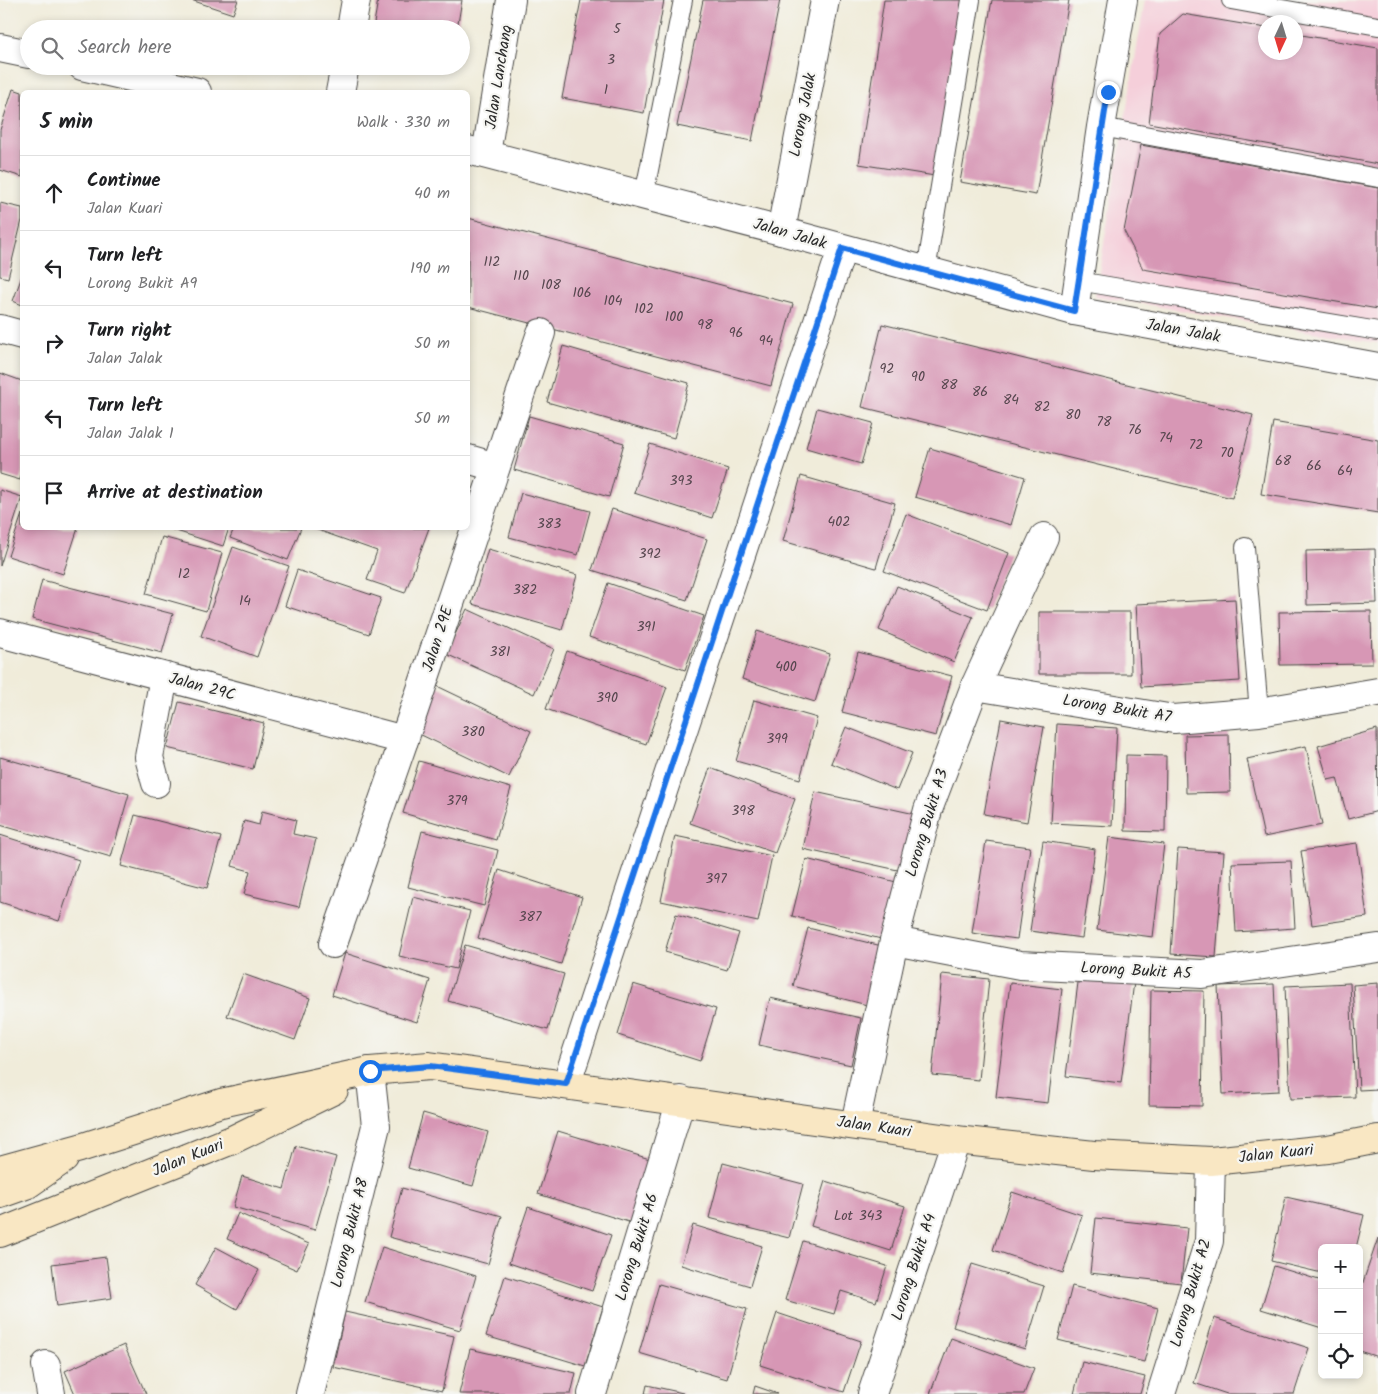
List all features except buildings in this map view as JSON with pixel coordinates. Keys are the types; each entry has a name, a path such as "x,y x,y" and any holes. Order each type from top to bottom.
{"street":[{"path":"353,20 356,0"},
{"name":"Jalan Lanchang","path":"477,152 511,0"},
{"name":"Lorong Jalak","path":"781,231 825,0"},
{"path":"1074,311 1101,128 1123,0"},
{"path":"0,48 20,52"},
{"path":"122,75 188,90"},
{"path":"340,90 343,75"},
{"name":"Jalan Jalak","path":"477,152 781,231 1074,311 1378,367"},
{"path":"566,1084 842,248"},
{"path":"0,329 20,334"},
{"name":"Jalan 29E","path":"333,944 541,333"},
{"path":"470,460 495,467"},
{"name":"Lorong Bukit A3","path":"855,1124 894,940 928,810 974,686 1044,537"},
{"name":"Jalan 29C","path":"1,636 404,740"},
{"path":"156,783 149,757 164,677"},
{"name":"Lorong Bukit A7","path":"974,686 1174,719 1259,712 1378,692"},
{"name":"Lorong Bukit A5","path":"894,940 1020,965 1202,974 1378,948"},
{"name":"Jalan Kuari","path":"0,1170 80,1148 221,1103 370,1071 430,1066 855,1124 956,1140 1094,1155 1211,1161 1328,1149 1378,1139"},
{"name":"Jalan Kuari","path":"6,1233 232,1140 370,1071"},
{"name":"Lorong Bukit A8","path":"310,1394 376,1126 370,1071"},
{"name":"Lorong Bukit A6","path":"592,1394 681,1100"},
{"name":"Lorong Bukit A4","path":"872,1394 956,1140"},
{"path":"0,1194 28,1184 80,1148"},
{"name":"Lorong Bukit A2","path":"1161,1394 1209,1242 1211,1161"},
{"path":"46,1365 51,1394"}],"lane":[{"path":"644,195 683,0"},
{"path":"926,271 971,0"},
{"path":"1231,0 1378,26"},
{"path":"1101,128 1378,178"},
{"path":"1078,281 1378,331"},
{"path":"1245,547 1259,712"}],"shaded area":[{"path":"1145,0 1378,1 1378,343 1095,296"}],"route":[{"path":"370,1071 430,1066 566,1084 842,248 1074,311 1108,92"}]}
